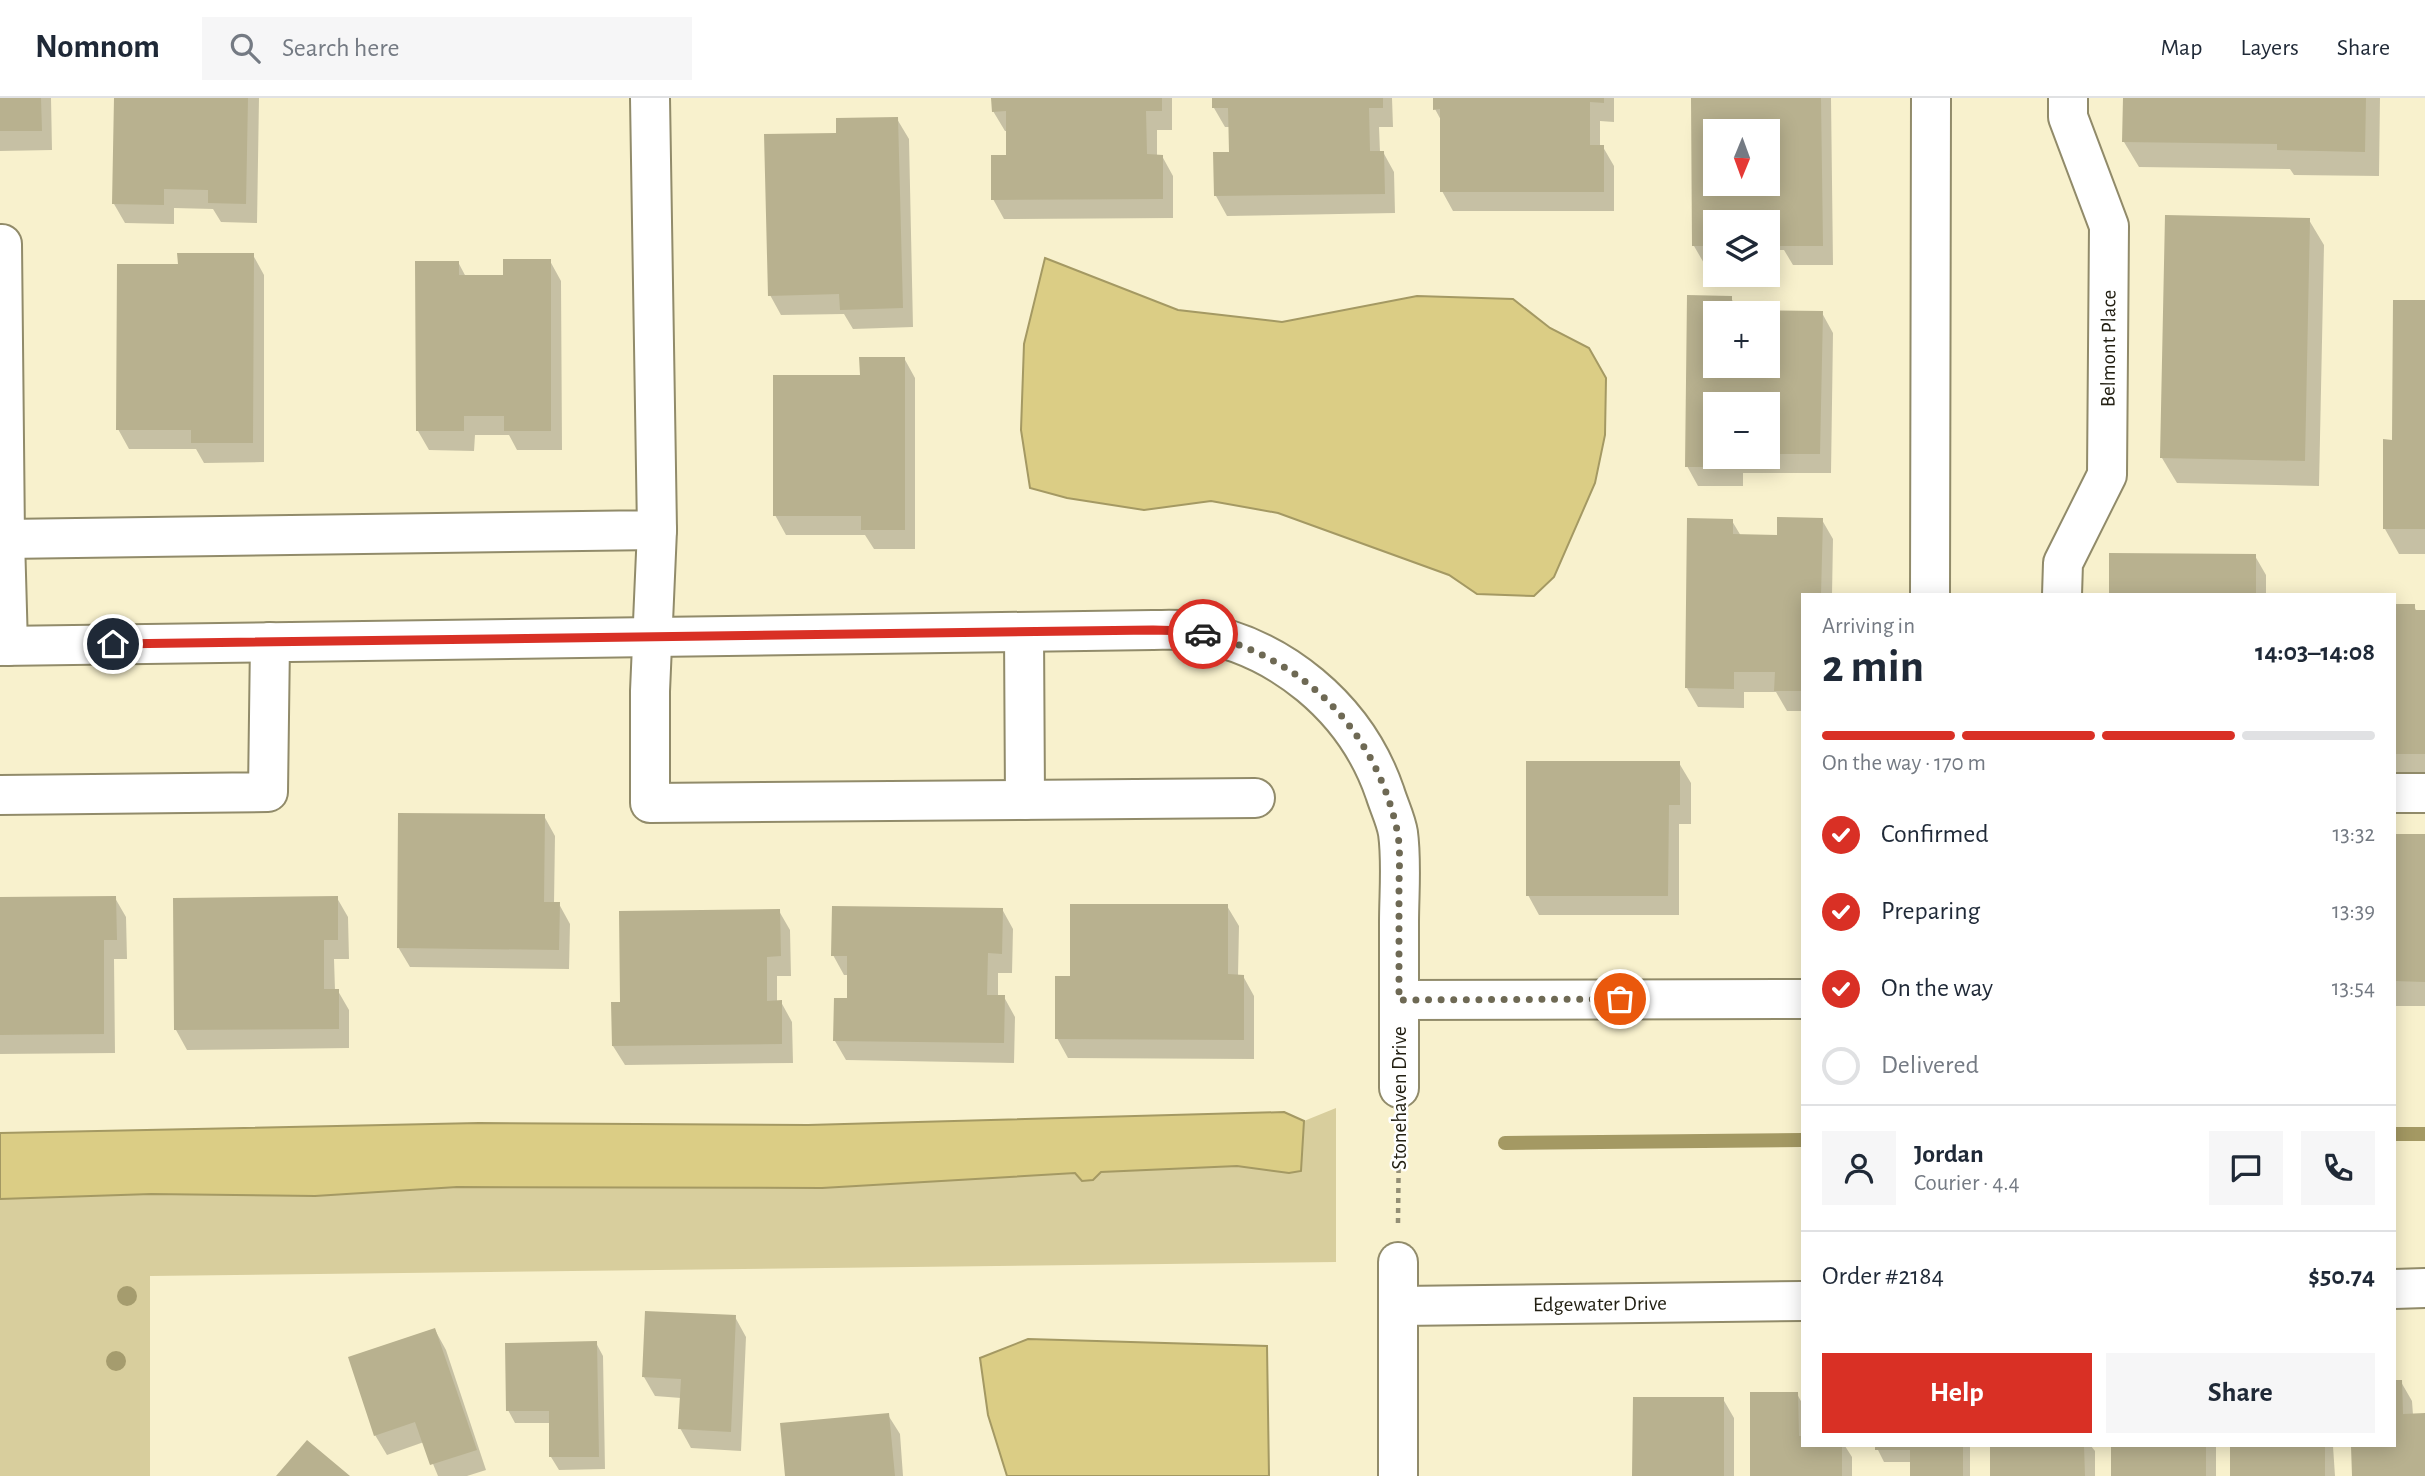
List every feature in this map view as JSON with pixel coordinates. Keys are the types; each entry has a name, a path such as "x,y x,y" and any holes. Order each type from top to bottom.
{"street":[{"path":"650,98 657,530 652,638 650,803 1255,798"},
{"path":"1930,593 1931,98"},
{"name":"Belmont Place","path":"2062,593 2063,563 2108,475 2109,226 2068,117 2068,98"},
{"path":"0,244 4,646"},
{"path":"5,539 657,530"},
{"name":"Stonehaven Drive","path":"4,646 1189,631 1249,648 1303,679 1347,722 1371,757 1398,831 1399,1088"},
{"path":"1024,632 1025,800"},
{"path":"0,795 268,792 270,642"},
{"path":"2396,793 2425,793"},
{"path":"1399,1000 1801,999"},
{"path":"1398,1262 1398,1476"},
{"path":"2396,1289 2425,1288"},
{"name":"Edgewater Drive","path":"1399,1306 1801,1301"}],"path":[{"name":"Stonehaven Drive","path":"1398,1262 1399,1088"}],"shaded area":[{"path":"1045,258 1178,310 1282,322 1417,296 1513,299 1550,328 1589,348 1606,378 1605,435 1595,483 1554,577 1534,596 1477,594 1449,575 1278,513 1211,501 1144,510 1067,498 1030,488 1021,430 1024,344"},
{"path":"1336,1108 1336,1262 150,1276 150,1476 0,1476 0,1199 151,1194 315,1196 457,1187 1075,1173 1082,1181 1100,1172 1237,1166 1289,1173 1301,1170 1304,1121"},
{"path":"1284,1112 1304,1121 1301,1171 1289,1173 1237,1166 1101,1172 1093,1180 1082,1181 1075,1173 822,1188 457,1187 315,1196 151,1194 0,1199 0,1133 479,1123 808,1125"},
{"path":"1028,1339 1267,1346 1269,1476 1007,1476 988,1415 980,1358"}],"building":[{"path":"0,98 41,98 42,131 0,131"},
{"path":"114,98 248,98 246,204 208,203 208,190 164,189 164,205 112,204"},
{"path":"991,98 1162,98 1162,111 1146,111 1147,154 1163,155 1163,199 991,200 991,155 1006,155 1006,111 992,112"},
{"path":"1212,98 1383,98 1383,108 1369,108 1370,151 1384,151 1385,194 1214,196 1213,152 1229,152 1228,108 1212,108"},
{"path":"1433,98 1604,98 1604,103 1590,102 1590,145 1604,145 1604,192 1440,192 1440,109 1433,110"},
{"path":"1691,98 1821,98 1823,246 1780,246 1780,210 1703,210 1703,246 1692,246"},
{"path":"2123,98 2366,98 2365,152 2277,150 2277,144 2122,142"},
{"path":"898,117 903,308 840,310 839,294 768,296 764,134 836,133 836,118"},
{"path":"2165,215 2310,218 2305,461 2160,458"},
{"path":"177,253 254,253 253,443 191,443 191,430 116,430 117,264 178,264"},
{"path":"503,259 551,259 551,431 504,431 504,416 464,416 464,431 416,431 415,261 459,261 459,275 503,275"},
{"path":"1687,295 1732,296 1732,301 1703,301 1703,378 1780,378 1780,311 1823,311 1820,454 1780,454 1780,392 1703,392 1703,467 1685,467"},
{"path":"2393,300 2425,300 2425,529 2383,529 2383,439 2392,440"},
{"path":"859,357 905,357 905,530 861,530 861,516 773,516 773,375 860,375"},
{"path":"1777,517 1823,518 1821,593 1801,593 1801,691 1774,691 1775,672 1734,672 1734,689 1685,688 1687,518 1733,519 1733,534 1777,535"},
{"path":"2109,553 2256,554 2256,593 2109,593"},
{"path":"2396,604 2415,604 2415,610 2425,610 2425,754 2396,754"},
{"path":"1526,761 1680,761 1680,805 1669,805 1668,896 1526,896"},
{"path":"398,813 545,814 544,902 560,902 559,950 397,948"},
{"path":"2396,834 2425,834 2425,982 2396,981"},
{"path":"116,896 117,940 104,940 104,1034 0,1035 0,897"},
{"path":"338,896 338,940 324,940 324,989 339,989 339,1029 174,1030 173,898"},
{"path":"1070,904 1228,904 1228,974 1244,975 1244,1040 1055,1039 1055,976 1070,976"},
{"path":"832,906 1003,908 1002,954 988,953 987,995 1005,995 1004,1043 833,1041 834,998 847,998 847,956 831,956"},
{"path":"780,909 781,956 767,957 767,1001 782,1000 782,1044 612,1046 611,1002 620,1002 619,911"},
{"path":"645,1311 736,1315 731,1432 678,1429 681,1379 642,1377"},
{"path":"435,1328 477,1450 430,1465 415,1422 374,1436 348,1357"},
{"path":"597,1341 599,1457 549,1457 549,1411 506,1411 505,1343"},
{"path":"2396,1380 2402,1380 2403,1414 2425,1413 2425,1476 2352,1476 2351,1447 2396,1447"},
{"path":"1750,1392 1798,1392 1801,1447 1842,1447 1842,1476 1750,1476"},
{"path":"1633,1397 1724,1397 1724,1476 1632,1476"},
{"path":"889,1413 895,1476 785,1476 780,1423"},
{"path":"307,1440 350,1476 276,1476"},
{"path":"1875,1447 1963,1447 1963,1476 1910,1476 1910,1450 1875,1450"},
{"path":"1990,1447 2084,1447 2085,1476 1990,1476"},
{"path":"2111,1447 2206,1447 2206,1476 2111,1476"},
{"path":"2230,1447 2325,1447 2325,1476 2230,1476"}],"waterway":[{"path":"2396,1134 2425,1134"},
{"path":"1505,1143 1801,1140"}],"way so far":[{"path":"1203,634 1249,648 1303,679 1347,722 1371,757 1398,831 1399,1000 1620,999"}],"route":[{"path":"113,644 1153,630 1203,634"}]}
